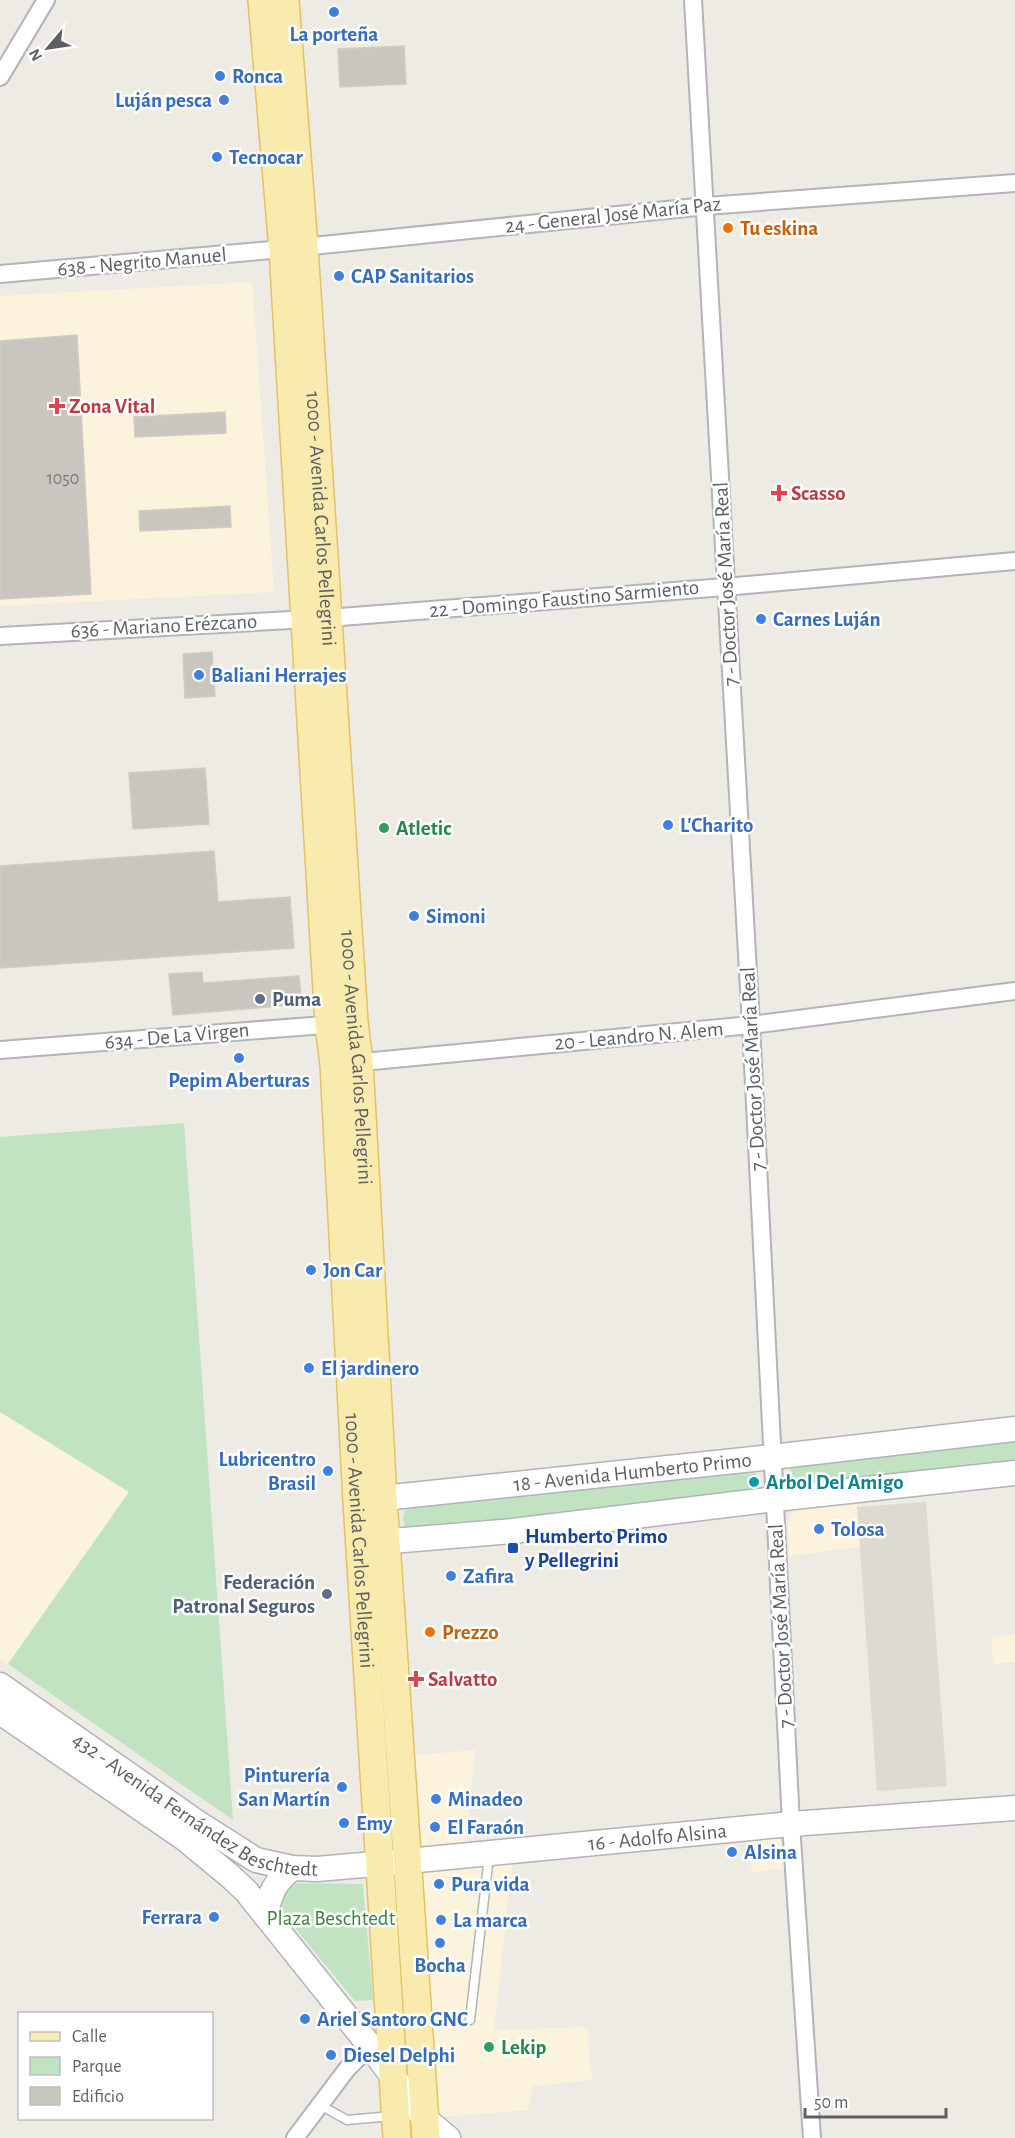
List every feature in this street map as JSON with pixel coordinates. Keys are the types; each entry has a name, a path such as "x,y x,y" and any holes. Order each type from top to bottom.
{"main road":[{"name":"1000 - Avenida Carlos Pellegrini","path":"262,0 294,248"},
{"name":"1000 - Avenida Carlos Pellegrini","path":"285,0 294,248 342,1023 387,1541 425,2128"},
{"name":"1000 - Avenida Carlos Pellegrini","path":"346,1064 357,1501 396,2127"},
{"name":"18 - Avenida Humberto Primo","path":"357,1501 1015,1429"},
{"name":"18 - Avenida Humberto Primo","path":"360,1543 513,1531 1015,1473"},
{"name":"432 - Avenida Fernández Beschtedt","path":"0,1685 195,1821 256,1860 292,1868 317,1869 408,1861"},
{"name":"432 - Avenida Fernández Beschtedt","path":"0,1712 184,1838 230,1876 246,1891 392,2073"},
{"name":"16 - Adolfo Alsina","path":"408,1861 791,1824 1015,1808"},
{"path":"265,1915 277,1880 292,1868"},
{"path":"392,2073 425,2128 448,2138"}],"street":[{"path":"0,77 46,0"},
{"name":"7 - Doctor José María Real","path":"693,0 751,1025 791,1824 812,2138"},
{"name":"24 - General José María Paz","path":"294,248 706,206 1015,183"},
{"name":"638 - Negrito Manuel","path":"0,274 294,248"},
{"name":"22 - Domingo Faustino Sarmiento","path":"316,618 1015,561"},
{"name":"636 - Mariano Erézcano","path":"0,636 316,618"},
{"name":"20 - Leandro N. Alem","path":"346,1064 751,1025 1015,991"},
{"name":"634 - De La Virgen","path":"0,1050 342,1023"},
{"path":"295,2138 347,2069 370,2046"}],"lane":[{"path":"470,2020 489,1853"},
{"path":"320,2105 347,2120 396,2127"}],"shaded area":[{"path":"252,282 274,592 0,606 0,296"},
{"path":"0,1412 129,1492 8,1664 0,1659"},
{"path":"857,1500 860,1547 789,1556 788,1521 793,1511 805,1506"},
{"path":"926,1502 947,1786 877,1791 857,1507"},
{"path":"1015,1634 1015,1662 993,1664 991,1637"},
{"path":"475,1750 466,1843 429,1847 421,1845 415,1837 405,1756"},
{"path":"775,1835 783,1844 785,1869 752,1872 747,1836"},
{"path":"513,1857 494,2030 587,2027 592,2080 533,2086 528,2110 439,2117 435,2114 420,1871"}],"green space":[{"path":"184,1123 233,1820 8,1664 129,1492 0,1412 0,1137"},
{"path":"1015,1435 1015,1463 799,1488 790,1476 794,1462"},
{"path":"750,1467 758,1479 758,1486 753,1493 420,1534 406,1528 403,1520 407,1507"},
{"name":"Plaza Beschtedt","path":"283,1883 363,1884 373,2000 355,2001 277,1906"}],"building":[{"path":"404,46 406,84 340,87 338,49"},
{"path":"77,335 91,594 0,599 0,341"},
{"path":"225,412 226,433 135,437 134,417"},
{"path":"230,506 231,527 140,531 139,511"},
{"name":"Baliani Herrajes","path":"212,652 215,696 185,698 183,654"},
{"path":"205,768 209,824 133,829 129,773"},
{"path":"214,851 218,902 290,897 294,948 0,968 0,866"},
{"path":"202,972 203,983 299,976 301,995 291,1005 173,1015 169,974"}],"place":[{"name":"La porteña","path":"334,12"},
{"name":"Ronca","path":"220,76"},
{"name":"Luján pesca","path":"224,100"},
{"name":"Tecnocar","path":"217,157"},
{"name":"Tu eskina","path":"728,228"},
{"name":"CAP Sanitarios","path":"339,276"},
{"name":"Zona Vital","path":"57,406"},
{"name":"Scasso","path":"779,493"},
{"name":"Carnes Luján","path":"761,619"},
{"name":"Baliani Herrajes","path":"199,675"},
{"name":"L'Charito","path":"668,825"},
{"name":"Atletic","path":"384,828"},
{"name":"Simoni","path":"414,916"},
{"name":"Puma","path":"260,999"},
{"name":"Pepim Aberturas","path":"239,1058"},
{"name":"Jon Car","path":"311,1270"},
{"name":"El jardinero","path":"309,1368"},
{"name":"Lubricentro Brasil","path":"328,1471"},
{"name":"Arbol Del Amigo","path":"754,1482"},
{"name":"Tolosa","path":"819,1529"},
{"name":"Humberto Primo y Pellegrini","path":"513,1548"},
{"name":"Zafira","path":"451,1576"},
{"name":"Federación Patronal Seguros","path":"327,1594"},
{"name":"Prezzo","path":"430,1632"},
{"name":"Salvatto","path":"416,1679"},
{"name":"Pinturería San Martín","path":"342,1787"},
{"name":"Minadeo","path":"436,1799"},
{"name":"Emy","path":"344,1823"},
{"name":"El Faraón","path":"435,1827"},
{"name":"Alsina","path":"732,1852"},
{"name":"Pura vida","path":"439,1884"},
{"name":"Ferrara","path":"214,1917"},
{"name":"La marca","path":"441,1920"},
{"name":"Bocha","path":"440,1943"},
{"name":"Ariel Santoro GNC","path":"305,2019"},
{"name":"Lekip","path":"489,2047"},
{"name":"Diesel Delphi","path":"331,2055"}]}
